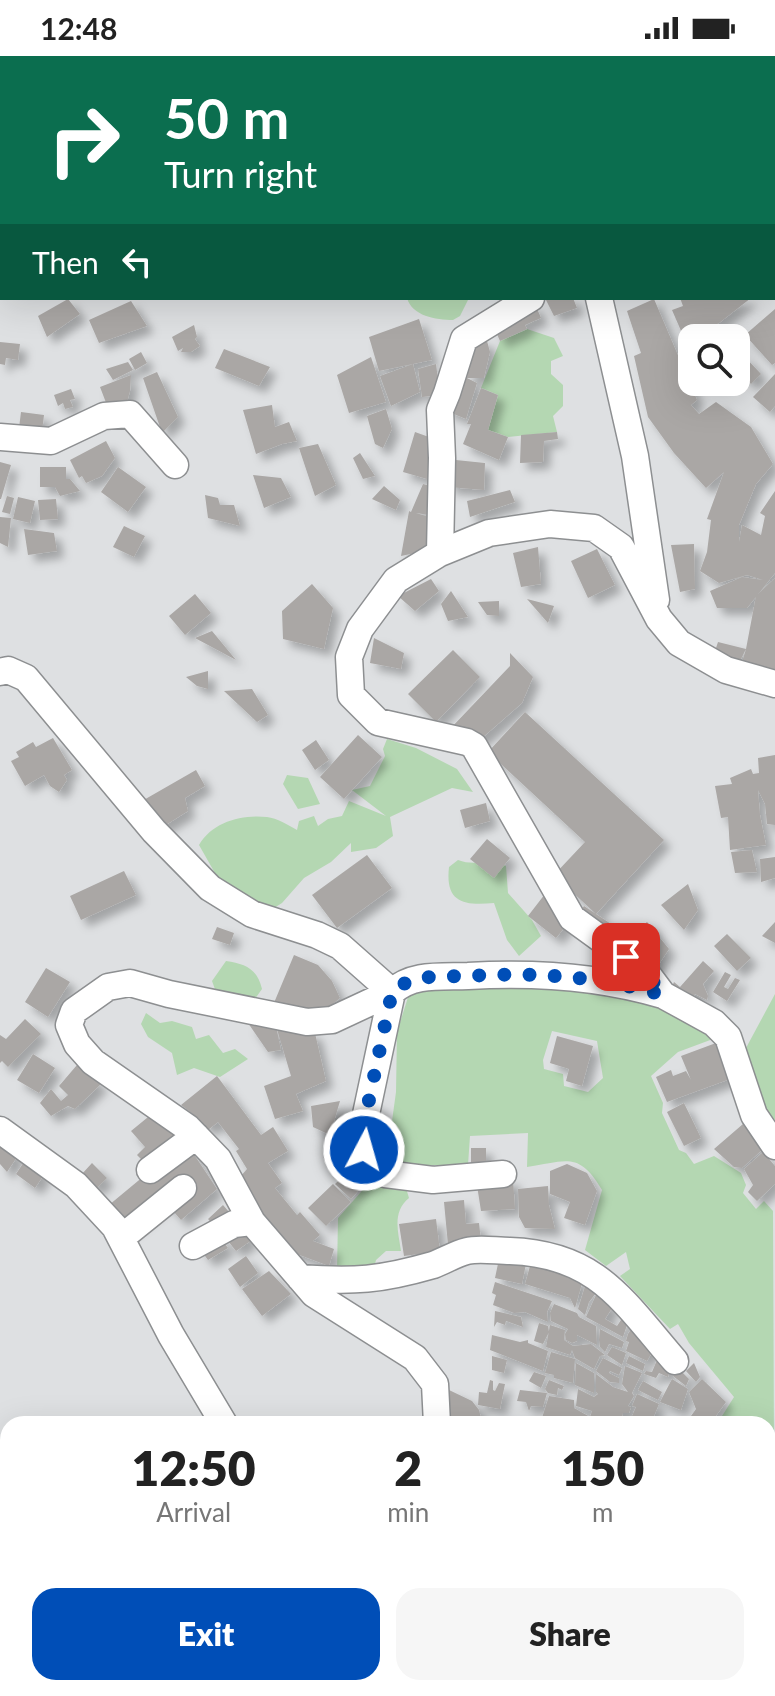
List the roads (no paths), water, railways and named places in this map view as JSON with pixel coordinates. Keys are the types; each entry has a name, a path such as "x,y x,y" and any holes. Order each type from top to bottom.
{"street":[{"path":"440,553 440,410 464,339 528,300"},
{"path":"599,300 635,456 659,619"},
{"path":"0,437 51,441 104,416 130,414 175,465"},
{"path":"663,995 645,971 572,918 474,746 378,722 351,695 349,657 360,629 396,580 440,553 489,533 550,524 594,528 621,547 659,619 679,643 726,670 775,684"},
{"path":"3,669 26,678 44,697 154,831 210,888 252,914 317,935 340,946 392,992"},
{"path":"437,1416 435,1384 415,1358 314,1294 252,1222 218,1159 188,1128 93,1062 77,1044 69,1025 74,1011 108,987 130,983 307,1022 332,1020 392,992 404,982 427,977 527,973 568,975 636,987 663,995 714,1023 728,1037 754,1115 775,1146"},
{"path":"392,992 362,1133 364,1150 371,1162 385,1174 433,1180 503,1174"},
{"path":"0,1130 76,1185 115,1227 171,1335 219,1416"},
{"path":"150,1170 196,1136"},
{"path":"121,1238 183,1188"},
{"path":"193,1246 234,1224 252,1222"},
{"path":"300,1278 349,1282 376,1280 435,1264 469,1250 539,1252 591,1272 619,1296 675,1361"}]}
